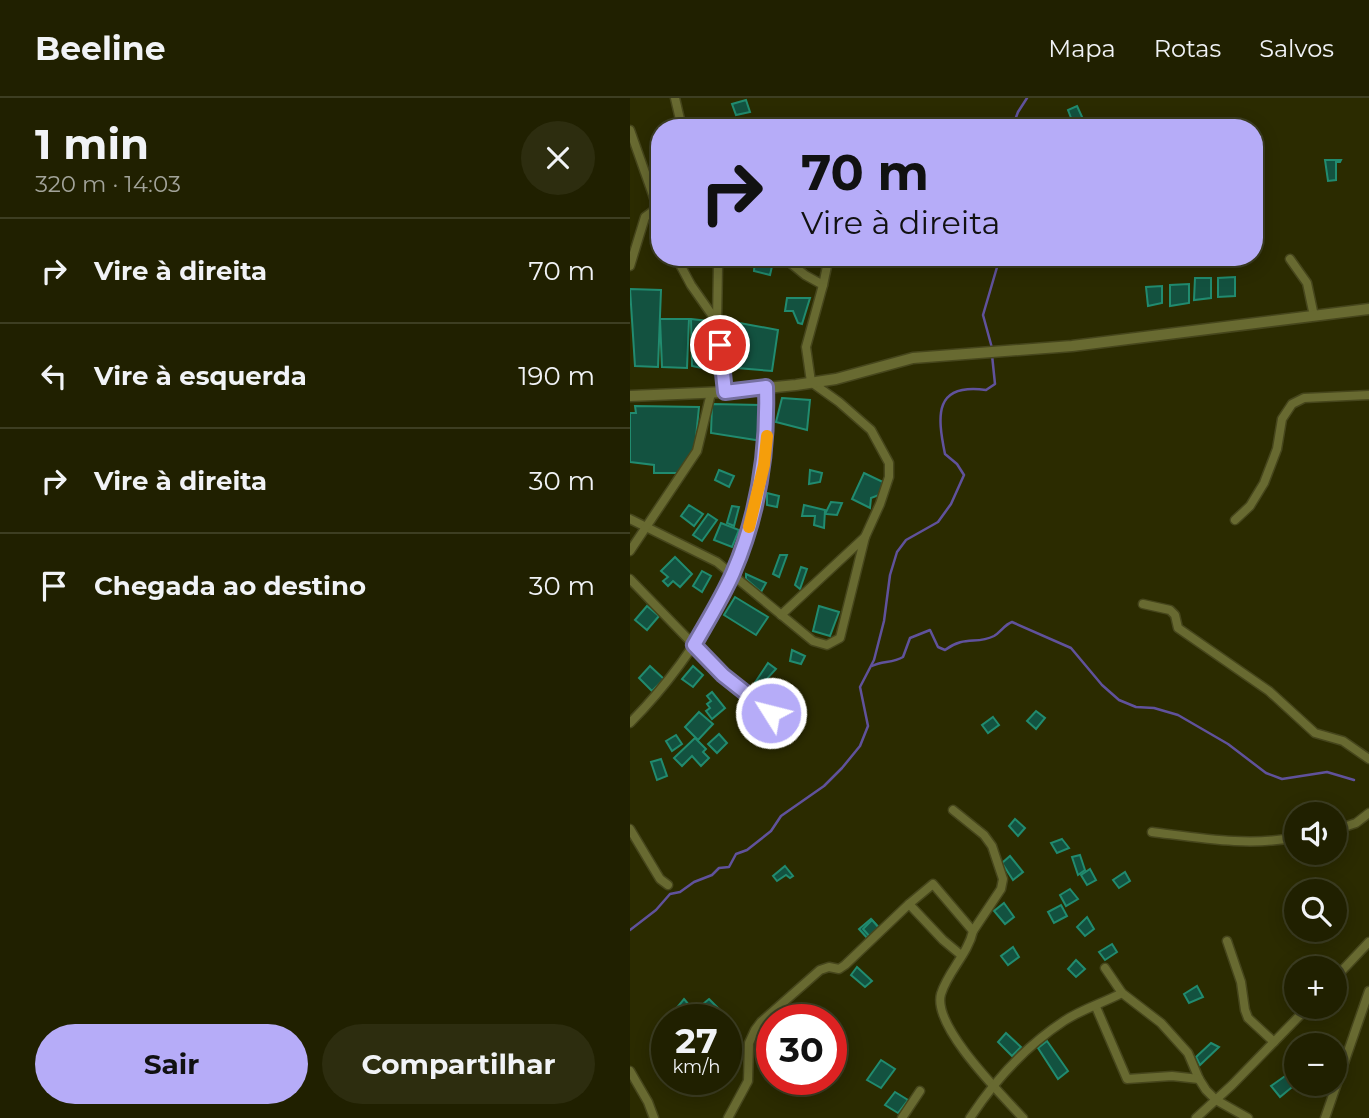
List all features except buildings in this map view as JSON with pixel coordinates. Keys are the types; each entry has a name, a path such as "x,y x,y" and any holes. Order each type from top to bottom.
{"street":[{"path":"675,98 680,119"},
{"path":"630,130 651,187"},
{"path":"630,266 645,216 651,213"},
{"path":"630,227 638,235"},
{"path":"1290,259 1307,283 1314,316"},
{"path":"681,266 718,322"},
{"path":"718,266 718,322 725,392"},
{"path":"794,266 823,285"},
{"path":"630,519 717,562 813,640 827,645 840,638 865,537 880,504 888,477 888,463 871,430 811,382 806,347 827,266"},
{"path":"630,396 725,392 811,382 836,379 913,358 1072,346 1369,309"},
{"path":"630,723 661,691 694,645 733,573 757,498 764,465 767,435 766,387"},
{"path":"630,551 696,451 711,393"},
{"path":"1235,520 1250,506 1265,483 1277,449 1282,419 1292,404 1304,398 1369,395"},
{"path":"781,615 865,537"},
{"path":"630,579 730,682 771,713"},
{"path":"1143,604 1170,610 1175,615 1178,628 1269,691 1315,733 1343,741 1369,759"},
{"path":"953,810 984,835 992,846 1003,879 1001,889 973,931 968,946 946,981 940,997 940,1010 960,1044 1023,1118"},
{"path":"1347,826 1369,813"},
{"path":"630,829 660,879 668,885"},
{"path":"1152,832 1217,840 1284,838"},
{"path":"728,1118 748,1081 750,1043 761,1022 820,970 829,967 839,969 845,965 933,884 973,931"},
{"path":"909,904 961,955"},
{"path":"1227,941 1241,982 1248,1018 1274,1042"},
{"path":"1347,965 1369,942"},
{"path":"1105,968 1122,993 1161,1023 1188,1053 1199,1079 1216,1100 1248,1118"},
{"path":"1325,1118 1369,991"},
{"path":"970,1118 1005,1071 1063,1022 1122,993"},
{"path":"1096,1007 1127,1079 1172,1076 1199,1079"},
{"path":"1196,1118 1296,1019"},
{"path":"630,1071 654,1118"},
{"path":"902,1118 920,1091"}],"waterway":[{"path":"1015,119 1027,98"},
{"path":"992,348 983,315 997,266"},
{"path":"630,930 656,910 670,894 680,892 694,882 712,875 719,868 729,867 736,854 747,850 771,831 781,816 824,786 860,746 868,726 860,687 874,660 897,552 906,540 938,522 951,504 964,475 957,464 945,454 941,427 943,405 948,397 957,392 969,389 986,390 995,384 992,355"},
{"path":"872,666 903,657 910,638 930,630 938,647 945,650 965,641 988,639 1012,622 1071,648 1102,685 1119,700 1136,707 1154,708 1178,715 1228,744 1266,773 1282,779 1327,772 1354,780"}],"slow traffic":[{"path":"749,527 764,465 767,436"}],"route":[{"path":"720,345 725,392 766,387 767,435 757,498 742,550 721,598 694,645 723,675 771,713"}]}
